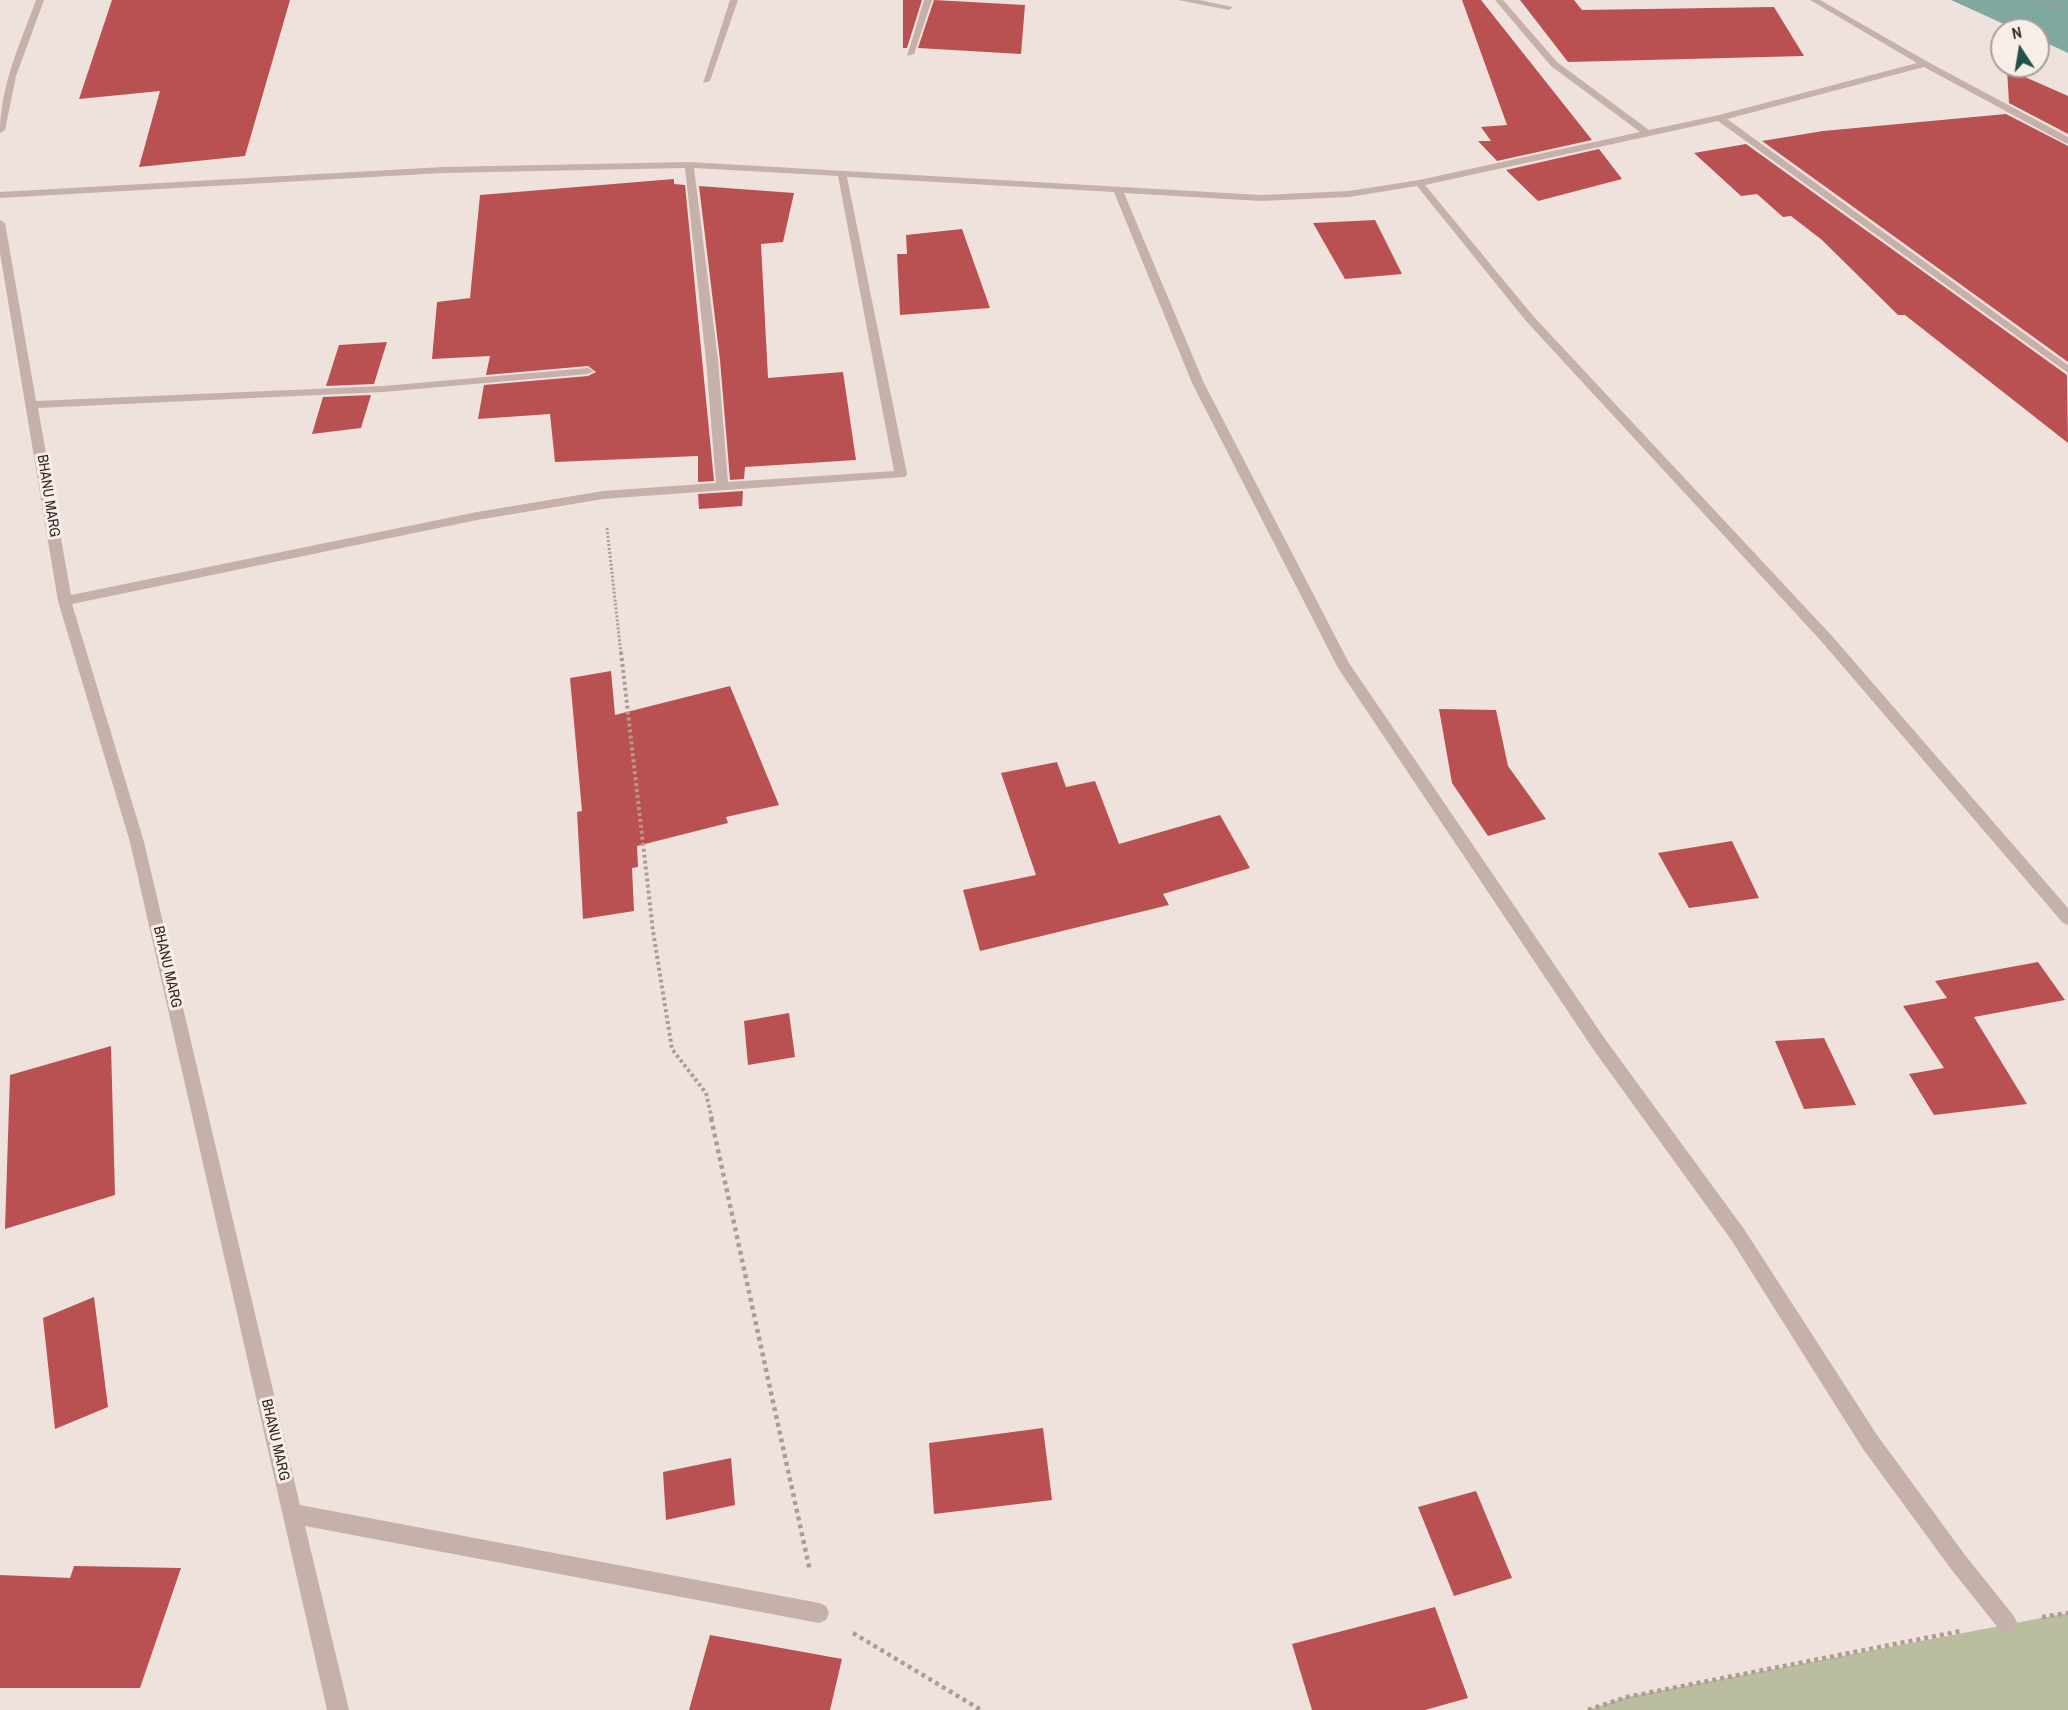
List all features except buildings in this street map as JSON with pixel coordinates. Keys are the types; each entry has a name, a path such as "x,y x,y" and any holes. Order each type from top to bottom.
{"street":[{"path":"0,130 12,76 40,0"},
{"path":"706,81 735,0"},
{"path":"910,54 928,0"},
{"path":"1182,0 1228,7"},
{"path":"1499,0 1554,64 1647,133"},
{"path":"1814,0 1925,64 2068,141"},
{"path":"0,195 443,170 688,165 1260,198 1349,194 1419,183 1720,118 1925,64"},
{"path":"1720,118 2068,370"},
{"path":"688,165 712,360 722,486"},
{"path":"64,601 420,527 603,495 902,474 842,174"},
{"path":"1419,183 1530,319 1827,639 2068,920"},
{"path":"1118,190 1198,383 1343,665 1599,1044 1738,1235 1870,1442 2006,1623"},
{"name":"BHANU MARG","path":"0,223 33,405 64,601 137,842 338,1710"},
{"path":"33,405 382,389 588,372"},
{"path":"292,1513 819,1613"}],"path":[{"path":"2032,0 2068,8"},
{"path":"603,495 653,931 672,1049 706,1093 819,1613 981,1710"},
{"path":"1588,1710 1627,1697 2006,1623"}],"green space":[{"path":"2068,1613 2068,1710 1588,1710 1627,1697"}],"water":[{"path":"1951,0 2068,0 2068,53 2050,45 2050,18 1991,18"}]}
